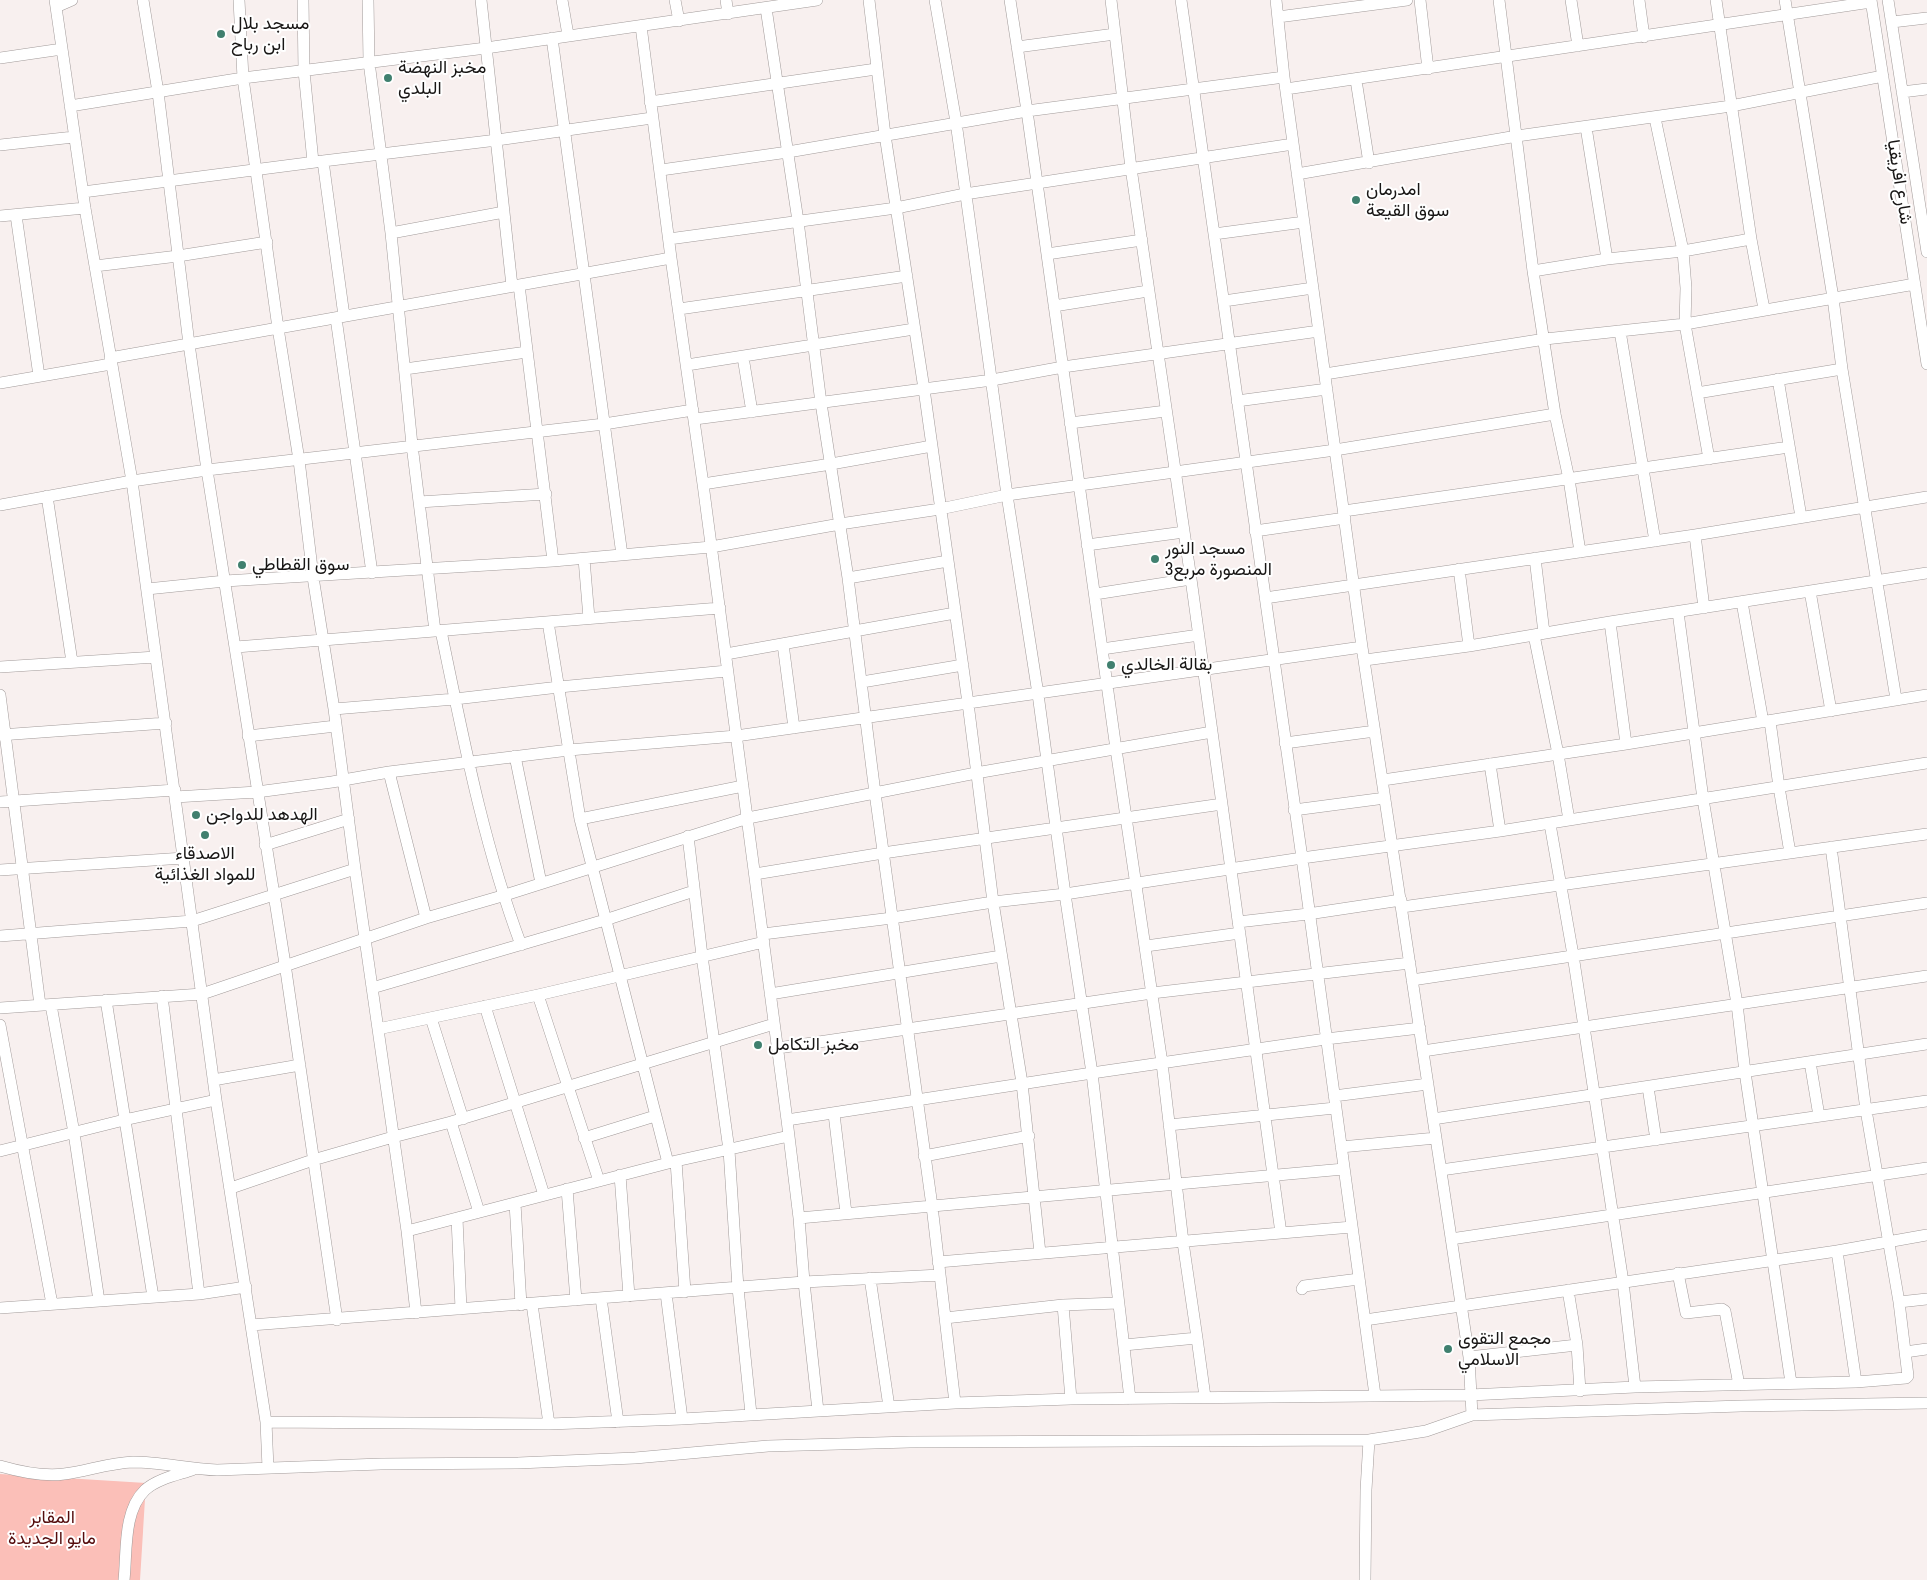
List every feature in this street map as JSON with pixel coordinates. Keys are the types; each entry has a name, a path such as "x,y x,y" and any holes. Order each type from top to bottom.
{"street":[{"path":"72,0 55,3 85,208 132,481 213,1080 266,1422 268,1468"},
{"path":"143,0 158,92 188,344 285,964 337,1320"},
{"path":"239,0 243,78 344,780 416,1314"},
{"path":"303,0 304,71 340,317 372,573"},
{"path":"368,0 369,62 391,233 426,570 468,763 502,896 520,945"},
{"path":"481,0 504,212 527,352 546,494 552,561"},
{"path":"562,0 568,35"},
{"path":"675,0 679,21"},
{"path":"726,0 728,14"},
{"path":"70,106 243,78 486,48 728,14 812,0"},
{"path":"868,0 885,135 924,389 963,665 992,902 1022,1083 1040,1253"},
{"path":"935,0 956,122 1092,1073 1130,1399"},
{"path":"1010,0 1135,884 1146,946 1178,1184 1183,1242 1206,1397"},
{"path":"1111,0 1131,168 1257,1049 1280,1234"},
{"path":"1181,0 1192,89 1224,301 1302,858 1308,914 1375,1395"},
{"path":"1276,0 1293,144 1362,647 1469,1357 1472,1415"},
{"path":"1278,17 1407,0"},
{"path":"1420,0 1428,69"},
{"path":"1499,0 1533,271 1545,339 1555,414 1569,479 1580,552"},
{"path":"1571,0 1578,46"},
{"path":"1639,0 1644,36"},
{"path":"1716,0 1751,239 1764,310"},
{"path":"1785,0 1896,700"},
{"name":"شارع افريقيا","path":"1888,0 1902,92 1924,210 1927,252"},
{"path":"1286,89 1719,26 1871,1"},
{"name":"شارع افريقيا","path":"1871,1 1927,364"},
{"path":"766,8 848,578 883,853 932,1206 956,1402"},
{"path":"1892,22 1927,18"},
{"path":"641,26 778,1048 799,1218 818,1411"},
{"path":"1017,46 1115,34"},
{"path":"552,38 566,130 583,274 622,556"},
{"path":"0,58 62,49"},
{"path":"650,102 876,69"},
{"path":"660,170 788,152 1027,111 1124,100 1284,76"},
{"path":"1297,174 1517,136 1731,106 1882,76"},
{"path":"1356,80 1369,163"},
{"path":"1902,92 1927,89"},
{"path":"83,192 497,140 652,118"},
{"path":"1655,118 1683,251 1686,288 1685,324 1709,459"},
{"path":"1586,127 1607,260"},
{"path":"0,145 74,137"},
{"path":"669,239 896,208 966,194 1203,156 1293,144"},
{"path":"0,216 85,208"},
{"path":"391,233 504,212"},
{"path":"16,215 39,376"},
{"path":"1214,234 1304,222"},
{"path":"1533,271 1683,251 1751,239"},
{"path":"1047,254 1142,240"},
{"path":"96,266 267,242"},
{"path":"0,383 188,344 671,258"},
{"path":"679,309 808,292 907,276"},
{"path":"1325,374 1545,339 1685,324 1915,284"},
{"path":"1224,301 1313,288"},
{"path":"1054,306 1148,291"},
{"path":"687,365 914,329"},
{"path":"0,505 132,481 207,470 537,430 694,415 752,412 992,380 1063,367 1319,331"},
{"path":"1620,331 1655,541"},
{"path":"405,369 527,352"},
{"path":"743,357 752,412"},
{"path":"1697,393 1842,369"},
{"path":"1778,379 1801,517"},
{"path":"1237,401 1327,390"},
{"path":"1070,423 1166,411"},
{"path":"147,589 226,581 584,559 711,547 1008,496 1175,474 1555,414"},
{"path":"703,484 932,446"},
{"path":"1255,531 1569,479 1790,447"},
{"path":"419,502 546,494"},
{"path":"47,496 72,662"},
{"path":"1265,598 1695,535 1927,497"},
{"path":"1087,545 1184,532"},
{"path":"1695,535 1704,608"},
{"path":"1535,558 1539,634 1570,820"},
{"path":"584,559 589,618"},
{"path":"848,578 948,560"},
{"path":"1460,569 1469,646"},
{"path":"1365,660 1469,646 1610,622 1927,573"},
{"path":"1095,594 1191,579"},
{"path":"1810,591 1831,711"},
{"path":"1742,602 1779,787 1790,853"},
{"path":"236,647 720,608"},
{"path":"1678,612 1693,733 1737,1004 1752,1126 1791,1384"},
{"path":"726,654 955,613"},
{"path":"548,622 580,819 655,1116 672,1162 685,1292"},
{"path":"1610,622 1626,744"},
{"path":"1102,649 1199,635"},
{"path":"783,644 794,728"},
{"path":"0,802 175,793 257,792 389,772 515,756 736,736 1362,647"},
{"path":"0,667 156,657"},
{"path":"862,682 963,665"},
{"path":"334,709 455,699 727,671"},
{"path":"0,695 2,735 32,935 74,1133 99,1301"},
{"path":"1383,780 1626,744 1927,695"},
{"path":"2,735 166,723"},
{"path":"248,736 336,726"},
{"path":"1285,743 1375,731"},
{"path":"0,1008 202,994 285,964 426,918 502,896 748,818 976,773 1212,732"},
{"path":"515,756 540,884"},
{"path":"1490,764 1500,831"},
{"path":"378,1029 621,976 702,956 763,938 992,902 1065,894 1302,858 1550,824 1927,764"},
{"path":"389,772 426,918"},
{"path":"580,819 743,786"},
{"path":"1294,810 1385,798"},
{"path":"755,874 883,853 1222,804"},
{"path":"265,845 349,819"},
{"path":"1550,824 1573,955 1622,1282 1635,1387"},
{"path":"1146,946 1308,914 1561,886 1927,834"},
{"path":"688,836 702,956 729,1150 738,1288 751,1414"},
{"path":"266,1422 549,1424 889,1408 956,1402 1206,1397 1470,1395 1635,1387 1856,1382 1907,1377 1899,1302 1887,1240 1858,1055 1831,847"},
{"path":"0,870 184,858"},
{"path":"0,936 192,921 355,869"},
{"path":"372,988 605,920 694,891"},
{"path":"1412,980 1927,903"},
{"path":"770,994 1001,956"},
{"path":"778,1048 1152,994 1410,963"},
{"path":"1423,1051 1927,976"},
{"path":"538,995 599,1181"},
{"path":"162,996 199,1294"},
{"path":"106,1000 153,1297"},
{"path":"485,1006 544,1195"},
{"path":"431,1018 463,1119"},
{"path":"230,1188 313,1160 463,1119 568,1086 714,1044 774,1024"},
{"path":"0,1025 52,1304"},
{"path":"787,1120 918,1101 1022,1083 1326,1039 1420,1028"},
{"path":"1433,1120 1927,1044"},
{"path":"1810,1062 1819,1116"},
{"path":"213,1080 300,1064"},
{"path":"1169,1125 1264,1114 1428,1084"},
{"path":"1648,1087 1656,1140"},
{"path":"0,1151 124,1120 216,1100"},
{"path":"1441,1170 1927,1101"},
{"path":"834,1114 846,1213"},
{"path":"584,1138 655,1116"},
{"path":"451,1122 479,1212"},
{"path":"406,1231 672,1162 789,1136"},
{"path":"924,1156 1029,1136"},
{"path":"1341,1148 1436,1138"},
{"path":"1451,1238 1927,1168"},
{"path":"799,1218 1344,1169"},
{"path":"620,1175 629,1296"},
{"path":"568,1189 576,1300"},
{"path":"515,1203 526,1304 549,1424"},
{"path":"457,1218 461,1309"},
{"path":"938,1262 1352,1227"},
{"path":"1364,1320 1837,1251 1887,1240 1927,1235"},
{"path":"1837,1251 1856,1382"},
{"path":"1678,1274 1686,1314 1722,1309 1725,1311 1739,1385"},
{"path":"251,1325 416,1314 804,1282 940,1275"},
{"path":"870,1278 889,1408"},
{"path":"1302,1289 1304,1286 1359,1279"},
{"path":"1,1305 99,1301 199,1294 246,1288"},
{"path":"1568,1290 1580,1391"},
{"path":"666,1293 682,1419"},
{"path":"601,1298 618,1422"},
{"path":"1899,1302 1927,1299"},
{"path":"945,1318 1063,1305 1118,1303"},
{"path":"1063,1305 1071,1399"},
{"path":"1124,1345 1197,1338"},
{"path":"1469,1357 1576,1345"},
{"path":"1905,1352 1927,1348"},
{"path":"0,1466 36,1474 63,1474 130,1462 155,1462 196,1469 217,1470 381,1464 528,1463 635,1458 768,1446 910,1442 1369,1440 1426,1431 1472,1415 1741,1406 1927,1403"},
{"path":"1365,1580 1366,1490 1369,1440"},
{"path":"124,1580 129,1524 136,1502 145,1490 152,1485 196,1469"}],"green space":[{"name":"المقابر مايو الجديدة","path":"0,1474 146,1483 140,1580 0,1580"}],"place":[{"name":"مسجد بلال ابن رباح","path":"221,34"},
{"name":"مخبز النهضة البلدي","path":"388,78"},
{"name":"امدرمان سوق القيعة","path":"1356,200"},
{"name":"مسجد النور المنصورة مربع3","path":"1155,559"},
{"name":"سوق القطاطي","path":"242,565"},
{"name":"بقالة الخالدي","path":"1111,665"},
{"name":"الهدهد للدواجن","path":"196,815"},
{"name":"الاصدقاء للمواد الغذائية","path":"205,835"},
{"name":"مخبز التكامل","path":"758,1045"},
{"name":"مجمع التقوى الاسلامي","path":"1448,1349"}]}
